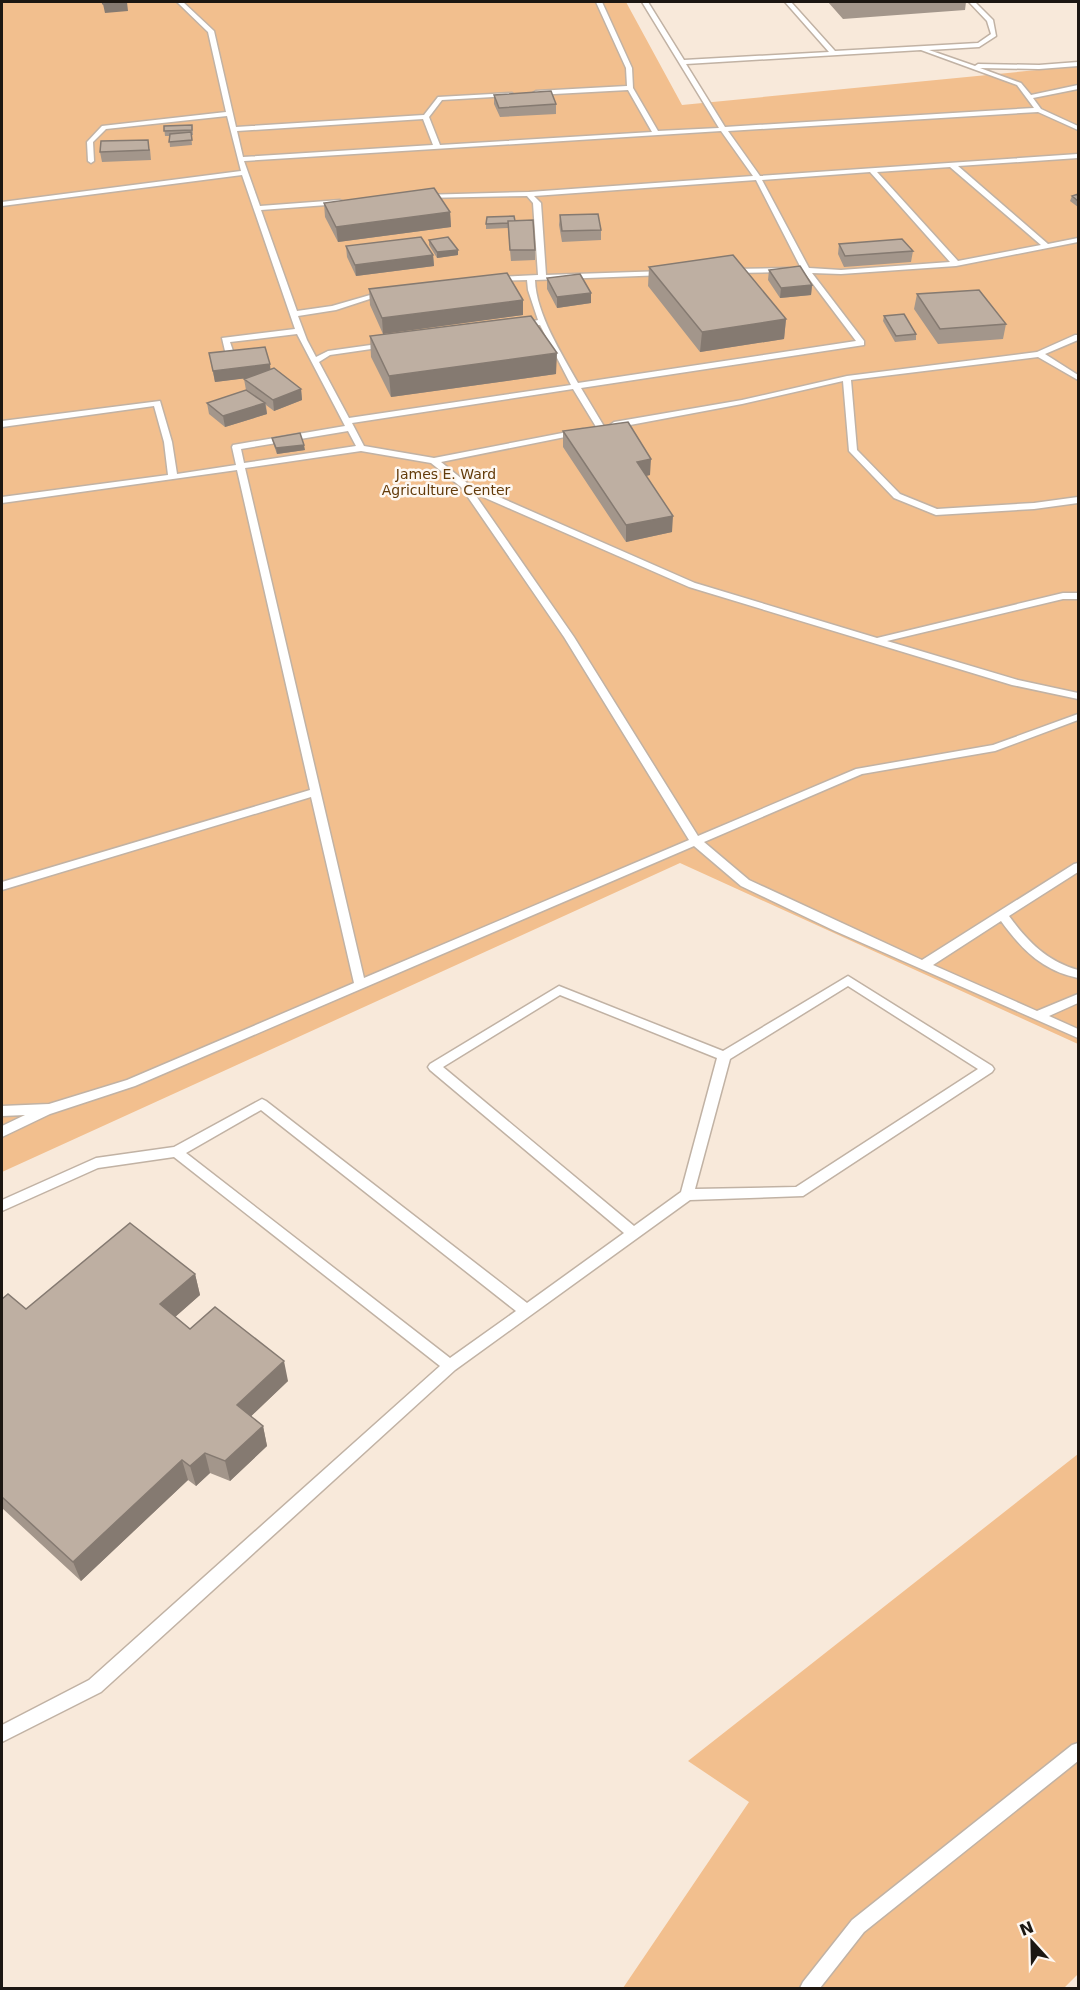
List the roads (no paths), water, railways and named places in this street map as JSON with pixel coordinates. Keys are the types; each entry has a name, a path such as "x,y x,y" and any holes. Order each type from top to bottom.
{"lane":[{"path":"180,2 212,31 240,159 300,331 361,448"},
{"path":"599,2 629,68 630,88 656,133"},
{"path":"360,985 236,447 349,425 574,387 861,343 806,270 758,178 723,129 645,2"},
{"path":"788,2 833,53"},
{"path":"682,62 979,45 994,35 990,20 972,2"},
{"path":"919,48 1019,84 1039,110 1078,128"},
{"path":"968,66 1039,67 1078,64"},
{"path":"1029,97 1078,87"},
{"path":"426,117 440,98 630,88"},
{"path":"240,159 1039,110"},
{"path":"91,161 90,142 104,127 230,114"},
{"path":"233,129 426,117"},
{"path":"426,117 437,147"},
{"path":"412,197 448,194 529,194 1078,156"},
{"path":"952,165 1046,246"},
{"path":"872,170 956,264"},
{"path":"2,204 245,173"},
{"path":"529,194 537,203 542,277"},
{"path":"257,208 353,201"},
{"path":"718,271 841,272 956,264 1078,240"},
{"path":"492,280 671,273"},
{"path":"531,278 529,285 543,322 574,387 601,428"},
{"path":"295,314 333,308 393,290"},
{"path":"509,327 543,322"},
{"path":"229,351 225,340 300,331"},
{"path":"2,500 241,468 361,448 434,461 742,402 847,378 1039,354 1076,340"},
{"path":"314,361 328,353 396,343"},
{"path":"1039,354 1078,378"},
{"path":"847,378 853,451 897,496 936,512 1034,506 1078,500"},
{"path":"2,424 157,404 168,442 173,477"},
{"path":"434,461 464,485 692,585 1016,683 1078,696"},
{"path":"464,485 568,637 695,840 745,883 1078,1034"},
{"path":"875,641 1063,596 1078,596"},
{"path":"2,1132 49,1109 131,1083 860,771 995,748 1078,717"},
{"path":"2,886 315,792"},
{"path":"922,965 1078,867"},
{"path":"1002,915 1026,948 1059,970 1078,974"},
{"path":"2,1734 95,1686 450,1366 687,1195 798,1192 987,1069 848,980 724,1056 687,1195"},
{"path":"633,1233 434,1067 559,990 724,1056"},
{"path":"1037,1016 1078,998"},
{"path":"2,1206 96,1163 176,1152 262,1104 527,1311"},
{"path":"2,1111 49,1109"},
{"path":"176,1152 450,1366"},
{"path":"809,1989 858,1926 1078,1751"}],"park label":[{"name":"James E. Ward Agriculture Center","path":"446,482"}]}
